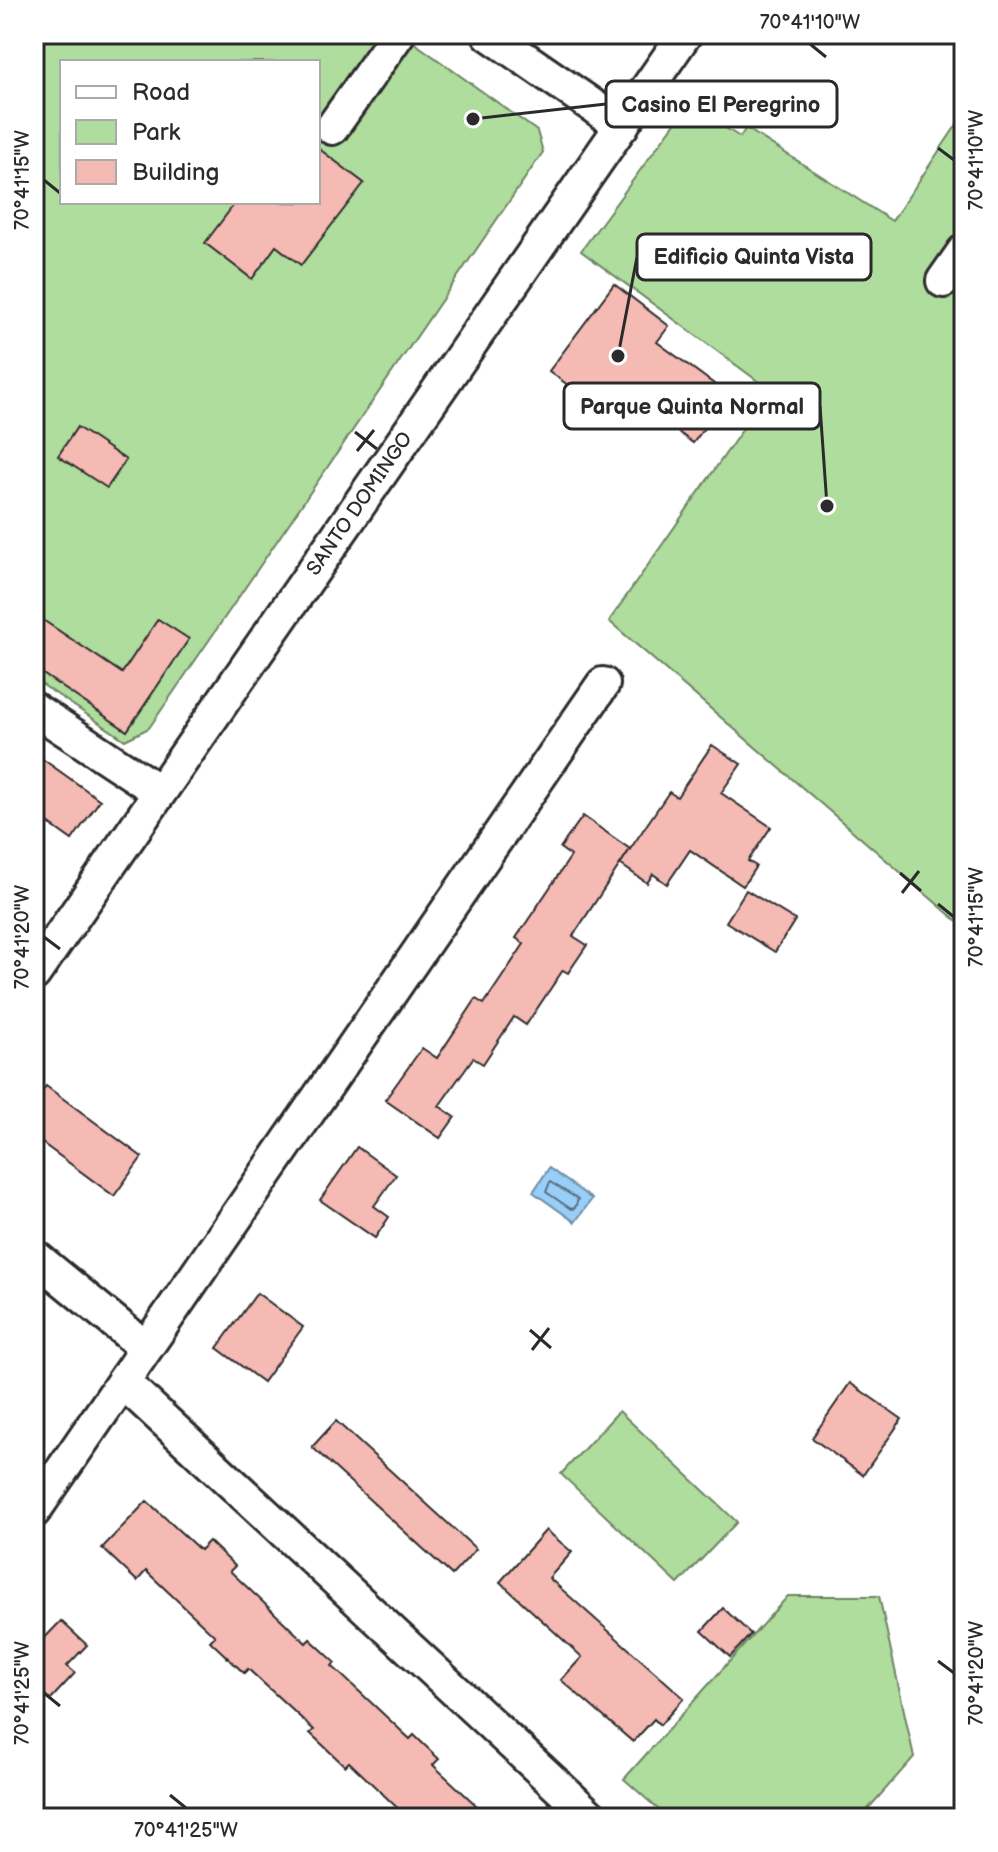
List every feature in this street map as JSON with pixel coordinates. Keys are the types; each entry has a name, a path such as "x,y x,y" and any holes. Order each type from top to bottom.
{"street":[{"path":"332,128 398,34"},
{"path":"489,34 622,126"},
{"name":"SANTO DOMINGO","path":"34,974 685,34"},
{"path":"943,281 964,251"},
{"path":"34,1511 603,684"},
{"path":"34,709 158,791"},
{"path":"34,1256 146,1348"},
{"path":"123,1382 592,1818"}],"green space":[{"path":"44,34 402,34 537,131 543,152 149,728 125,740 34,679 34,48"},
{"path":"688,105 740,137 746,128 892,221 964,114 964,927 609,621 770,390 581,251"},
{"path":"619,1411 737,1522 678,1584 561,1474"},
{"path":"788,1596 879,1596 914,1757 860,1818 668,1818 624,1779"}],"water":[{"path":"549,1168 592,1199 575,1222 533,1192"}],"building":[{"path":"320,150 364,183 301,265 276,246 252,279 205,243 234,204 320,204"},
{"path":"614,284 669,326 657,342 729,395 693,443 620,389 603,411 549,371"},
{"path":"77,427 126,460 107,488 58,456"},
{"path":"34,614 122,673 158,619 189,639 127,731 34,668"},
{"path":"712,745 741,764 721,793 771,827 748,861 756,866 743,886 690,850 667,884 653,874 647,883 620,864 669,792 677,797"},
{"path":"34,753 100,800 72,840 34,813"},
{"path":"583,816 630,849 573,936 587,945 568,973 563,970 526,1025 514,1017 483,1064 473,1058 439,1106 455,1117 440,1138 385,1100 422,1048 437,1058 476,999 484,1004 524,944 516,938 571,856 560,848"},
{"path":"746,890 795,920 775,952 726,922"},
{"path":"46,1086 142,1157 114,1196 34,1137 34,1103"},
{"path":"357,1147 396,1175 374,1206 389,1217 375,1238 320,1200"},
{"path":"257,1293 303,1327 263,1382 217,1348"},
{"path":"850,1383 902,1419 863,1475 812,1438"},
{"path":"336,1421 476,1549 452,1575 312,1447"},
{"path":"147,1501 200,1550 209,1541 235,1566 230,1571 306,1643 310,1639 335,1662 332,1666 410,1739 414,1735 439,1759 433,1765 490,1818 408,1818 349,1762 345,1766 310,1733 314,1730 248,1669 244,1673 210,1641 215,1636 146,1571 137,1581 102,1548"},
{"path":"546,1530 572,1552 549,1578 684,1698 660,1725 654,1719 633,1742 561,1680 582,1657 500,1582"},
{"path":"723,1608 751,1634 730,1657 702,1631"},
{"path":"61,1621 87,1645 67,1666 75,1673 50,1700 34,1684 34,1649"}],"place":[{"name":"Casino El Peregrino","path":"473,119"},
{"name":"Edificio Quinta Vista","path":"618,356"},
{"name":"Parque Quinta Normal","path":"827,506"}]}
